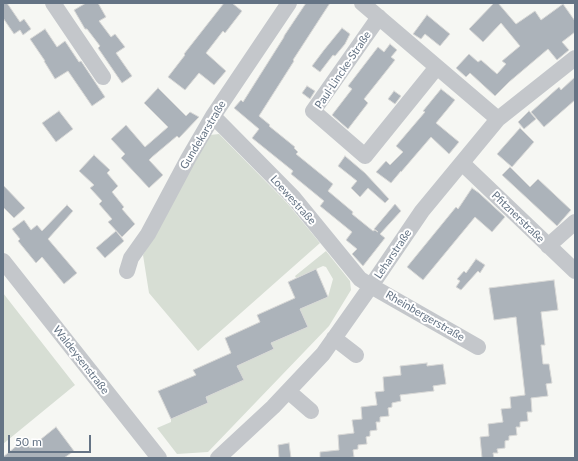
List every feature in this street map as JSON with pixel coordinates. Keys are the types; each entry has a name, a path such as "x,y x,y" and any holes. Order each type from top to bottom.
{"street":[{"path":"53,3 102,77"},
{"name":"Gundekarstraße","path":"127,271 131,258 148,234 213,116 289,3"},
{"path":"362,3 498,119"},
{"name":"Paul-Lincke-Straße","path":"379,17 313,111 365,156 438,67"},
{"name":"Leharstraße","path":"218,458 273,407 323,354 422,211 498,119 575,58"},
{"name":"Loewestraße","path":"213,116 293,197 360,279 371,286"},
{"name":"Pfitznerstraße","path":"462,163 575,271"},
{"path":"548,246 575,222"},
{"name":"Waldeysenstraße","path":"3,261 159,458"},
{"name":"Rheinbergerstraße","path":"371,286 478,347"},
{"path":"334,338 356,355"},
{"path":"288,391 311,411"}],"shaded area":[{"path":"219,134 287,203 320,243 198,351 149,293 143,255 210,135"},
{"path":"326,251 350,281 351,290 329,326 208,452 177,454 157,428 171,422 171,419 208,403 206,397 243,380 237,366 274,349 271,343 308,327 300,309 328,297 333,279 326,267 323,266 296,278 295,276"},
{"path":"3,293 75,385 3,444"}],"building":[{"path":"3,3 7,3 20,22 24,19 31,29 23,35 20,30 14,34 3,18"},
{"path":"86,3 98,3 106,17 99,21 111,37 115,34 125,47 116,53 132,76 122,83 98,48 100,46 87,29 85,29 74,10"},
{"path":"224,3 232,3 242,11 225,33 223,31 206,53 226,71 214,85 199,73 185,90 168,77"},
{"path":"306,3 330,3 259,116 295,147 294,148 298,152 296,154 333,184 328,191 353,212 352,214 373,231 375,230 378,232 374,229 395,204 401,211 380,234 385,238 363,266 352,254 357,249 346,240 352,232 320,206 324,201 291,174 293,171 252,138 259,129 234,108 241,100 243,102"},
{"path":"494,3 498,3 516,24 535,11 541,20 563,4 575,21 575,32 562,42 569,50 557,60 548,49 495,96 470,73 466,77 456,68 469,54 478,62 481,60 497,74 506,64 502,61 520,46 501,23 483,42 469,29"},
{"path":"427,15 450,34 440,46 425,34 421,39 413,34"},
{"path":"342,28 350,34 345,44 335,56 333,55 320,72 312,66"},
{"path":"45,29 57,47 65,41 79,62 81,61 105,97 92,106 68,71 55,79 30,39"},
{"path":"390,44 397,50 391,57 395,60 364,99 368,103 348,129 332,115 352,89 348,86 378,47 384,52"},
{"path":"575,77 575,100 544,127 531,112 559,87 561,90"},
{"path":"307,86 315,91 310,99 302,93"},
{"path":"158,88 186,116 190,112 199,117 179,138 177,136 149,160 163,175 149,188 121,158 125,154 111,139 126,125 145,147 168,127 144,103"},
{"path":"441,89 455,100 436,123 459,142 449,154 431,137 391,183 376,172 386,161 390,165 403,152 396,146 425,112 423,111"},
{"path":"394,91 401,96 395,104 388,99"},
{"path":"59,111 73,129 56,142 42,123"},
{"path":"529,111 536,119 524,129 518,122"},
{"path":"520,128 534,142 512,167 497,154"},
{"path":"94,155 110,170 107,173 118,186 112,192 124,207 122,209 135,224 122,237 108,222 112,219 99,204 102,201 90,188 94,185 79,171"},
{"path":"345,156 365,173 389,199 385,203 368,188 360,197 351,188 357,181 338,166"},
{"path":"510,167 530,187 538,179 571,210 557,226 502,175"},
{"path":"3,185 25,208 14,218 3,207"},
{"path":"472,188 505,217 492,232 475,217 423,280 407,267 456,207 458,209"},
{"path":"67,205 73,211 48,239 77,273 64,284 42,257 36,263 18,241 20,239 12,229 24,220 31,230 37,225 42,231"},
{"path":"116,231 124,241 105,258 96,248"},
{"path":"476,259 485,265 480,273 478,271 461,290 456,287 460,281 457,279 464,271 466,273"},
{"path":"316,269 328,297 300,309 308,327 271,343 274,349 237,366 244,380 206,397 208,403 171,419 158,391 196,375 193,370 231,353 225,338 260,322 257,315 295,298 288,282"},
{"path":"554,280 558,310 541,312 545,345 541,345 543,364 549,364 552,383 546,384 548,396 531,398 532,412 527,412 528,421 520,422 520,427 516,427 517,435 509,436 509,440 505,441 505,448 497,449 498,453 493,453 494,458 482,458 480,437 489,436 488,424 503,422 501,409 511,408 510,397 525,395 516,317 494,320 489,288"},
{"path":"427,363 427,366 443,364 446,384 433,386 434,391 400,395 401,401 392,403 392,407 388,408 389,416 380,417 380,422 376,422 377,430 370,431 370,436 366,437 367,444 358,445 358,449 353,450 354,457 320,458 320,452 339,450 338,435 354,433 352,420 362,419 361,407 377,405 375,392 384,391 383,377 401,375 400,366"},
{"path":"56,427 74,451 64,458 3,458 24,440 30,448"},
{"path":"289,443 291,458 279,458 278,445"}]}
